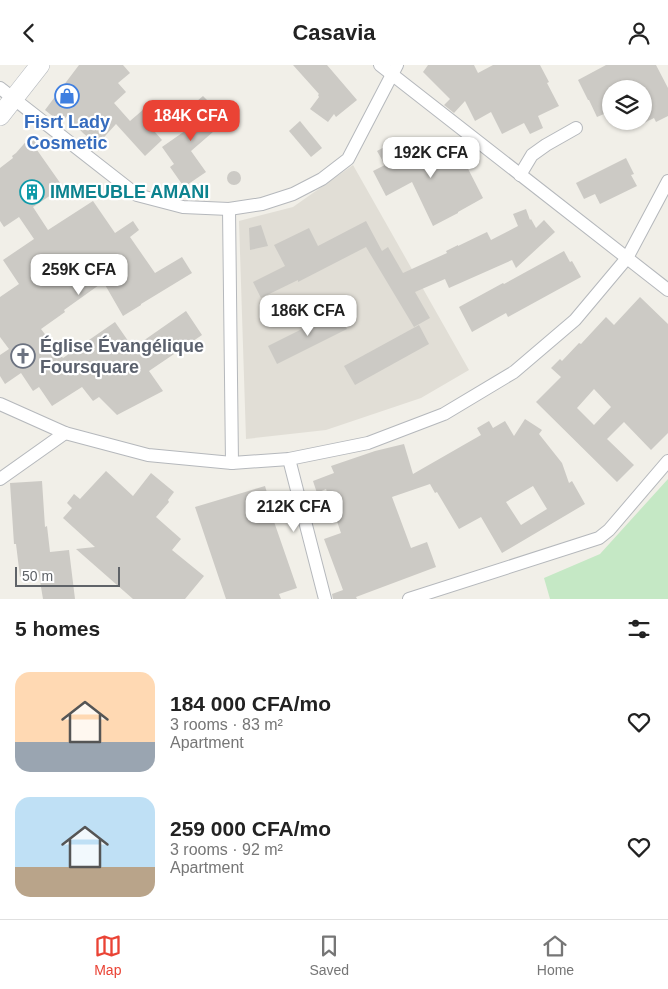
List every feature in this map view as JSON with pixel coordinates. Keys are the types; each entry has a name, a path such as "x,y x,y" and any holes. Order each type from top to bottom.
{"street":[{"path":"0,116 7,93 40,65"},
{"path":"380,65 394,70 520,175 668,290"},
{"path":"7,93 137,195 183,207 229,209 262,204 293,194 322,179 348,159 394,70"},
{"path":"520,175 532,155 576,128"},
{"path":"0,404 65,433 148,455 232,463 289,459 368,443 444,414 514,373 575,320 627,258 668,181"},
{"path":"229,209 232,463"},
{"path":"0,479 65,433"},
{"path":"289,459 325,599"},
{"path":"409,599 599,538 609,530 668,461"}],"shaded area":[{"path":"353,165 469,370 421,398 326,430 246,439 239,221 293,207"}],"green space":[{"path":"668,479 668,599 550,599 544,578 600,554"}],"building":[{"path":"79,65 123,65 130,73 118,83 126,92 114,103 130,121 144,109 152,119 147,123 162,140 145,156 116,124 97,145 67,116 61,123 45,110"},
{"path":"293,65 327,65 357,100 336,117 334,114 328,122 310,109 319,97 319,94"},
{"path":"428,65 474,65 478,73 493,65 540,65 559,106 538,116 543,128 530,134 524,123 502,134 491,112 475,121 465,101 454,113 444,105 450,99 423,72"},
{"path":"606,65 656,65 668,88 668,116 656,122 654,118 652,119 652,80 602,80 602,115 597,117 578,80"},
{"path":"203,96 211,104 206,108 221,125 191,151 206,172 184,187 170,167 174,164 162,147 192,126 182,114"},
{"path":"300,121 322,148 311,157 289,131"},
{"path":"30,137 40,146 37,150 63,187 33,207 48,230 93,201 115,233 133,221 139,230 130,237 155,273 182,257 192,273 123,316 104,283 64,310 65,312 41,329 63,358 115,322 133,348 186,311 202,335 149,371 163,391 117,415 99,397 93,401 82,387 52,406 39,387 33,391 21,373 5,384 0,376 0,355 9,349 0,337 0,297 19,284 3,260 34,239 19,217 4,227 0,221 0,168 13,158 12,156"},
{"path":"437,139 462,157 483,198 433,226 412,182 386,196 373,171 385,165 377,151 390,144 398,158"},
{"path":"626,158 634,174 631,175 637,186 600,204 595,194 584,199 576,183"},
{"path":"234,171 239,173 241,178 239,183 234,185 229,183 227,178 229,173"},
{"path":"526,209 530,220 536,228 544,220 555,232 516,268 512,260 449,288 445,279 415,292 430,318 414,327 366,247 298,282 298,280 261,298 253,282 285,266 274,245 309,228 318,246 366,221 382,251 388,247 403,273 487,232 491,240 518,226 513,214"},
{"path":"261,225 268,246 250,250 249,228"},
{"path":"564,251 581,277 508,317 506,313 472,332 459,307"},
{"path":"640,297 668,324 668,433 651,450 624,422 607,439 634,465 617,482 536,402 561,377 551,368 560,359 562,361 579,343 581,344 606,317 614,325","holes":["594,389 611,407 594,425 577,408"]},
{"path":"338,311 347,329 277,364 268,346"},
{"path":"419,325 429,344 355,385 344,366"},
{"path":"525,419 542,430 539,434 562,463 569,483 572,481 585,504 502,553 481,517 459,529 437,492 435,493 430,484 392,497 411,548 427,542 436,567 356,597 357,599 333,599 332,594 343,590 324,539 341,533 326,489 317,493 313,481 334,473 331,466 375,451 404,444 413,474 481,435 477,428 489,421 493,428 505,421 514,436","holes":["533,486 547,509 521,525 506,502"]},
{"path":"106,471 133,496 151,473 174,492 168,500 169,502 156,517 181,539 172,550 204,576 185,599 133,599 76,549 95,547 63,518 72,508 67,503 74,494 80,499"},
{"path":"42,481 45,527 47,526 50,552 69,550 75,599 43,599 39,575 20,577 16,544 14,544 10,483"},
{"path":"265,486 273,513 271,513 297,588 279,594 281,599 226,599 195,507"}],"place":[{"name":"Fisrt Lady Cosmetic","path":"67,96"},
{"name":"IMMEUBLE AMANI","path":"32,192"},
{"name":"Église Évangélique Foursquare","path":"23,356"}]}
